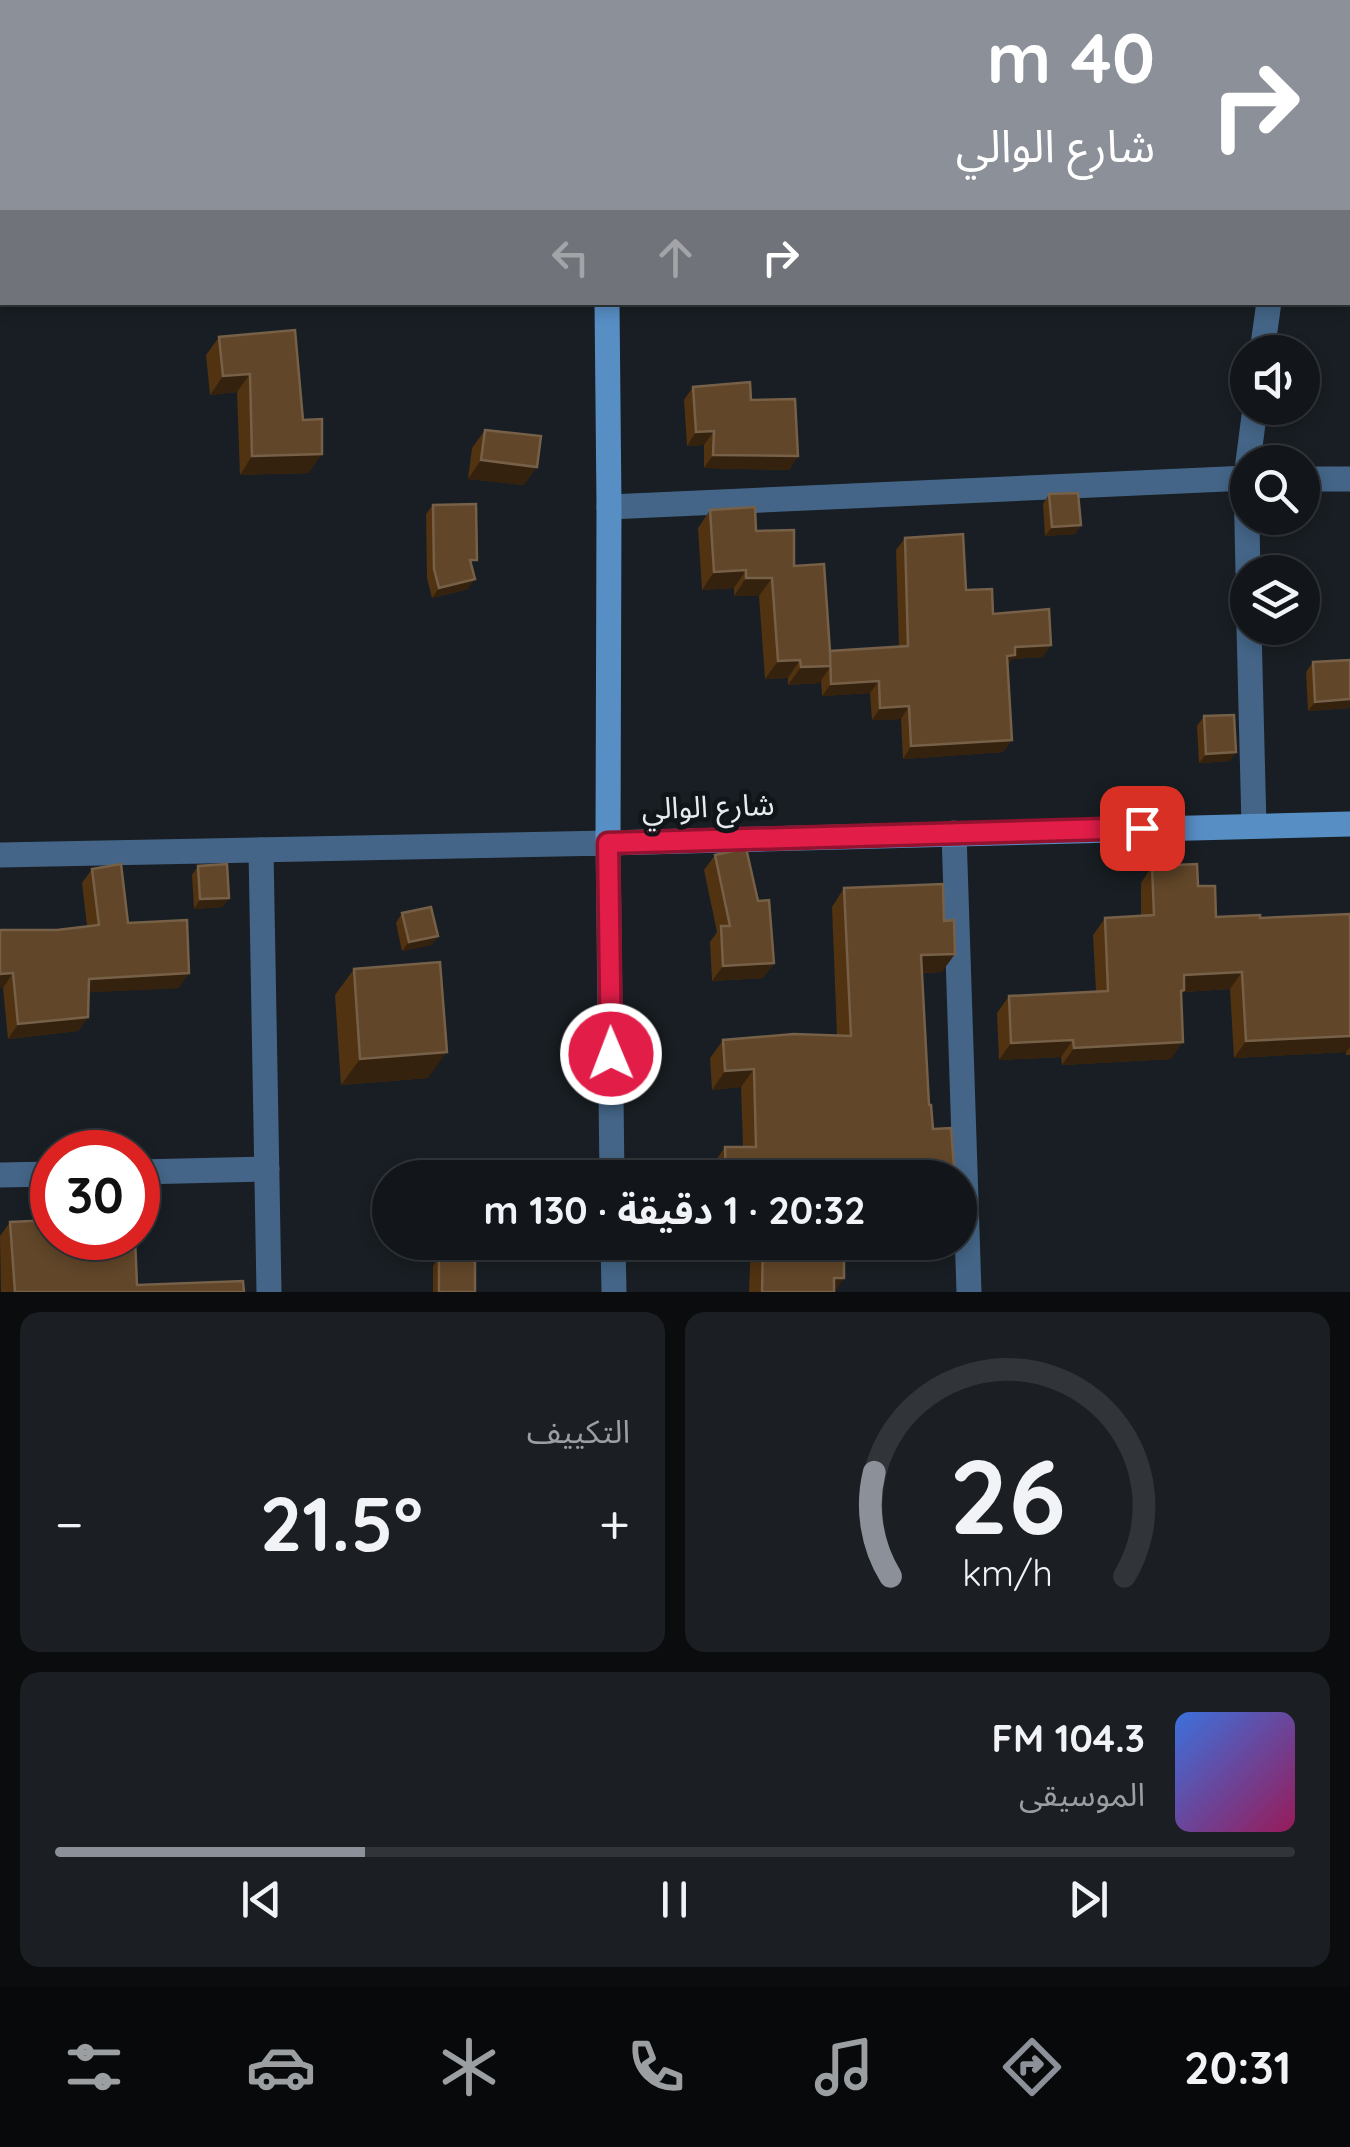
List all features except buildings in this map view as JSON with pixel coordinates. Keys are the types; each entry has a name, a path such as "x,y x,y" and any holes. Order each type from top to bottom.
{"main road":[{"name":"شارع الوالي","path":"607,305 608,843 1350,824"}],"street":[{"path":"1264,335 1269,305"},
{"path":"609,507 1230,472"},
{"path":"1320,479 1350,479"},
{"path":"1249,645 1254,826"},
{"path":"954,832 969,1292"},
{"path":"0,855 608,843 612,1160"},
{"path":"260,850 269,1292"},
{"path":"160,1171 267,1169"},
{"path":"0,1175 30,1174"},
{"path":"613,1260 614,1292"}],"route":[{"path":"611,1054 608,843 1142,828"}]}
